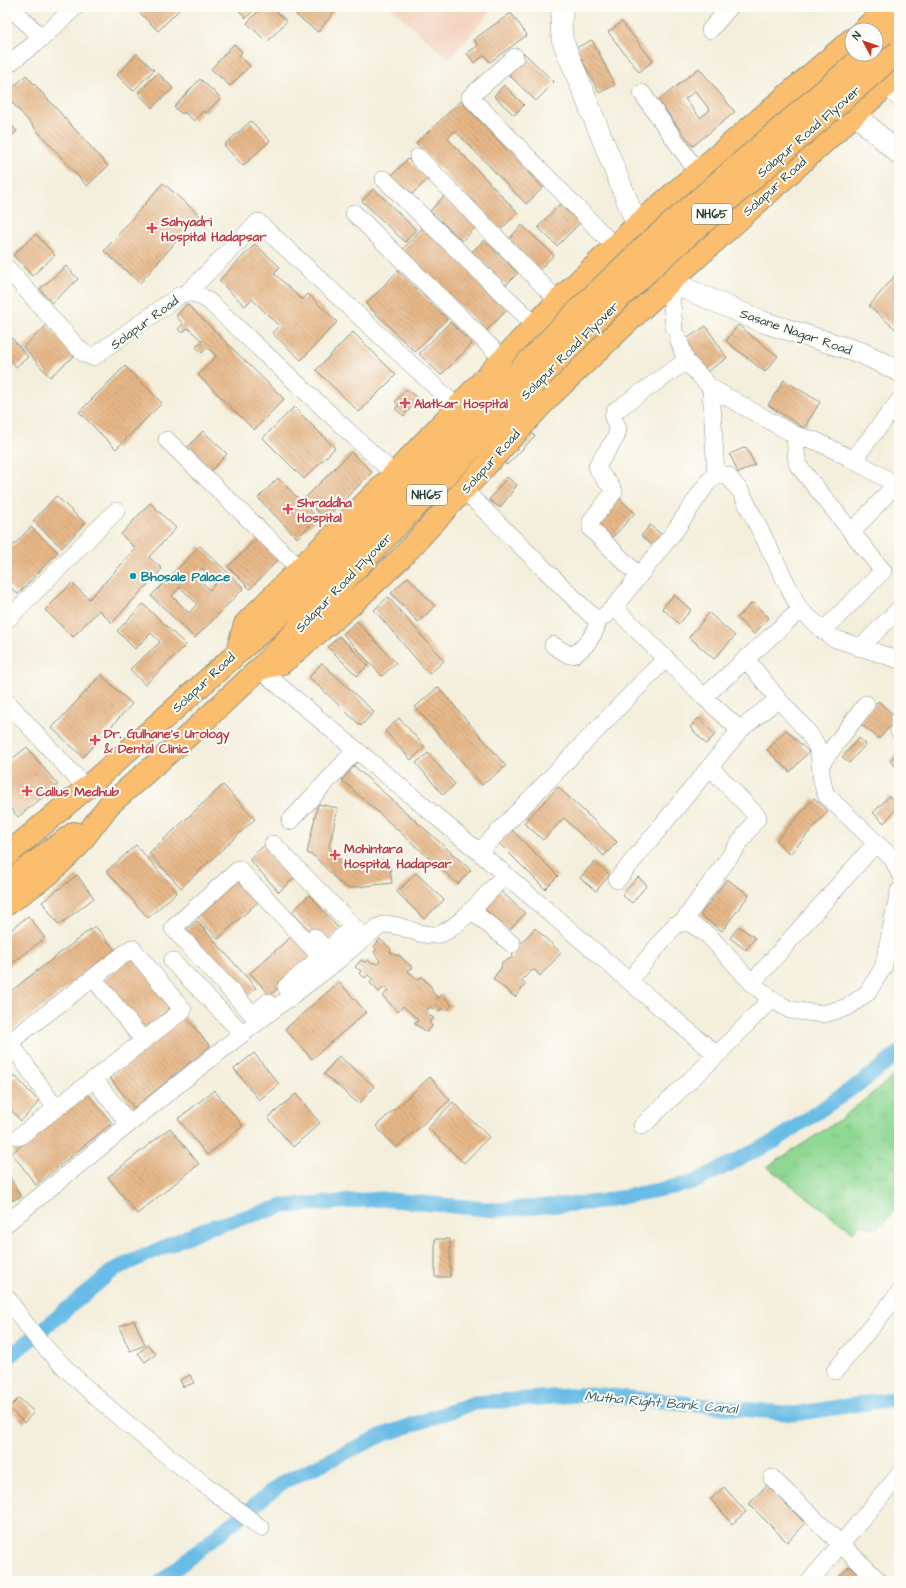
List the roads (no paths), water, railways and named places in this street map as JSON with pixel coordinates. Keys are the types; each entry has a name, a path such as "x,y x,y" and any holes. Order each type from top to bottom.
{"main road":[{"path":"872,22 890,7"},
{"path":"884,38 899,25"},
{"name":"Solapur Road","path":"7,855 86,788 237,652 245,624 394,474 457,407 518,372 535,325 558,301 638,225 844,46"},
{"name":"Solapur Road Flyover","path":"259,669 518,372 594,322 658,261 899,51"},
{"name":"Solapur Road Flyover","path":"237,652 308,590 580,308 645,246 857,62"},
{"name":"Solapur Road","path":"7,904 48,874 77,848 109,805 189,735 259,669 282,663 352,604 401,558 549,397 670,282 854,113 894,86"},
{"path":"7,883 109,805"}],"street":[{"path":"10,7 42,38"},
{"path":"7,65 42,38 75,7"},
{"path":"710,30 730,7"},
{"path":"561,8 562,39 638,225 670,282 676,332 686,361 711,388 795,435 816,441 854,460 898,485 852,532"},
{"path":"515,57 470,97 615,247"},
{"path":"642,93 698,173"},
{"path":"854,113 899,154"},
{"path":"418,157 558,301"},
{"path":"384,179 535,325"},
{"path":"354,213 518,372"},
{"path":"188,292 258,222 457,407"},
{"name":"Solapur Road","path":"7,268 77,347 85,354 93,357 180,295 188,292 199,294 212,304 394,474"},
{"name":"Sasane Nagar Road","path":"670,282 763,322 862,353 899,371"},
{"path":"638,575 591,529 591,521 614,492 612,487 598,471 597,466 616,437 618,429 613,417 615,411 686,361"},
{"path":"711,388 716,475"},
{"path":"854,460 899,401"},
{"path":"795,435 797,464 883,571 823,631"},
{"path":"168,440 300,569"},
{"path":"598,619 614,607 638,575 674,532 708,482 716,475 727,475 741,492 800,610 833,638 899,660"},
{"path":"464,490 592,616 598,619"},
{"path":"7,620 116,511"},
{"path":"614,607 704,697 740,730"},
{"path":"860,648 899,609"},
{"path":"704,697 800,610"},
{"path":"553,644 569,655 573,655 593,634 597,628 598,619"},
{"path":"479,852 666,658"},
{"path":"746,659 814,741 818,750 821,783 827,796 876,843 897,859"},
{"path":"259,669 479,852 717,1055"},
{"path":"617,880 740,730 778,699"},
{"path":"7,702 86,788"},
{"path":"820,765 866,704"},
{"path":"899,720 899,731"},
{"path":"290,821 356,750"},
{"path":"682,923 758,817 710,767"},
{"path":"752,983 876,843"},
{"path":"274,844 359,932"},
{"path":"247,864 326,951 359,932 391,924 427,936 441,934 457,924 505,875"},
{"path":"239,869 326,962 253,1015 174,928 239,869"},
{"path":"629,981 675,925 690,923 709,936 752,983 772,999 790,1010 823,1014 848,1008 867,993 883,968 899,891"},
{"path":"471,910 512,944"},
{"path":"7,1223 242,1033 359,932"},
{"path":"19,1136 56,1109 182,1010 132,948 94,979 8,1043 56,1109"},
{"path":"172,961 242,1033"},
{"path":"94,979 143,1040"},
{"path":"642,1126 717,1055 772,999"},
{"path":"94,1079 129,1124"},
{"path":"835,1370 899,1293"},
{"path":"7,1298 43,1346 86,1388 124,1421 261,1528"},
{"path":"810,1581 899,1474"},
{"path":"772,1478 879,1581"}],"waterway":[{"path":"7,1359 115,1269 204,1229 284,1206 381,1199 496,1210 598,1202 692,1183 775,1141 866,1079 899,1053"},
{"name":"Mutha Right Bank Canal","path":"161,1581 283,1482 383,1435 474,1403 591,1394 794,1414 899,1398"}],"place":[{"name":"Sahyadri Hospital Hadapsar","path":"152,228"},
{"name":"Alatkar Hospital","path":"405,403"},
{"name":"Shraddha Hospital","path":"288,509"},
{"name":"Bhosale Palace","path":"133,576"},
{"name":"Dr. Gulhane's Urology & Dental Clinic","path":"95,740"},
{"name":"Callus Medhub","path":"27,791"},
{"name":"Mohintara Hospital, Hadapsar","path":"335,855"}]}
